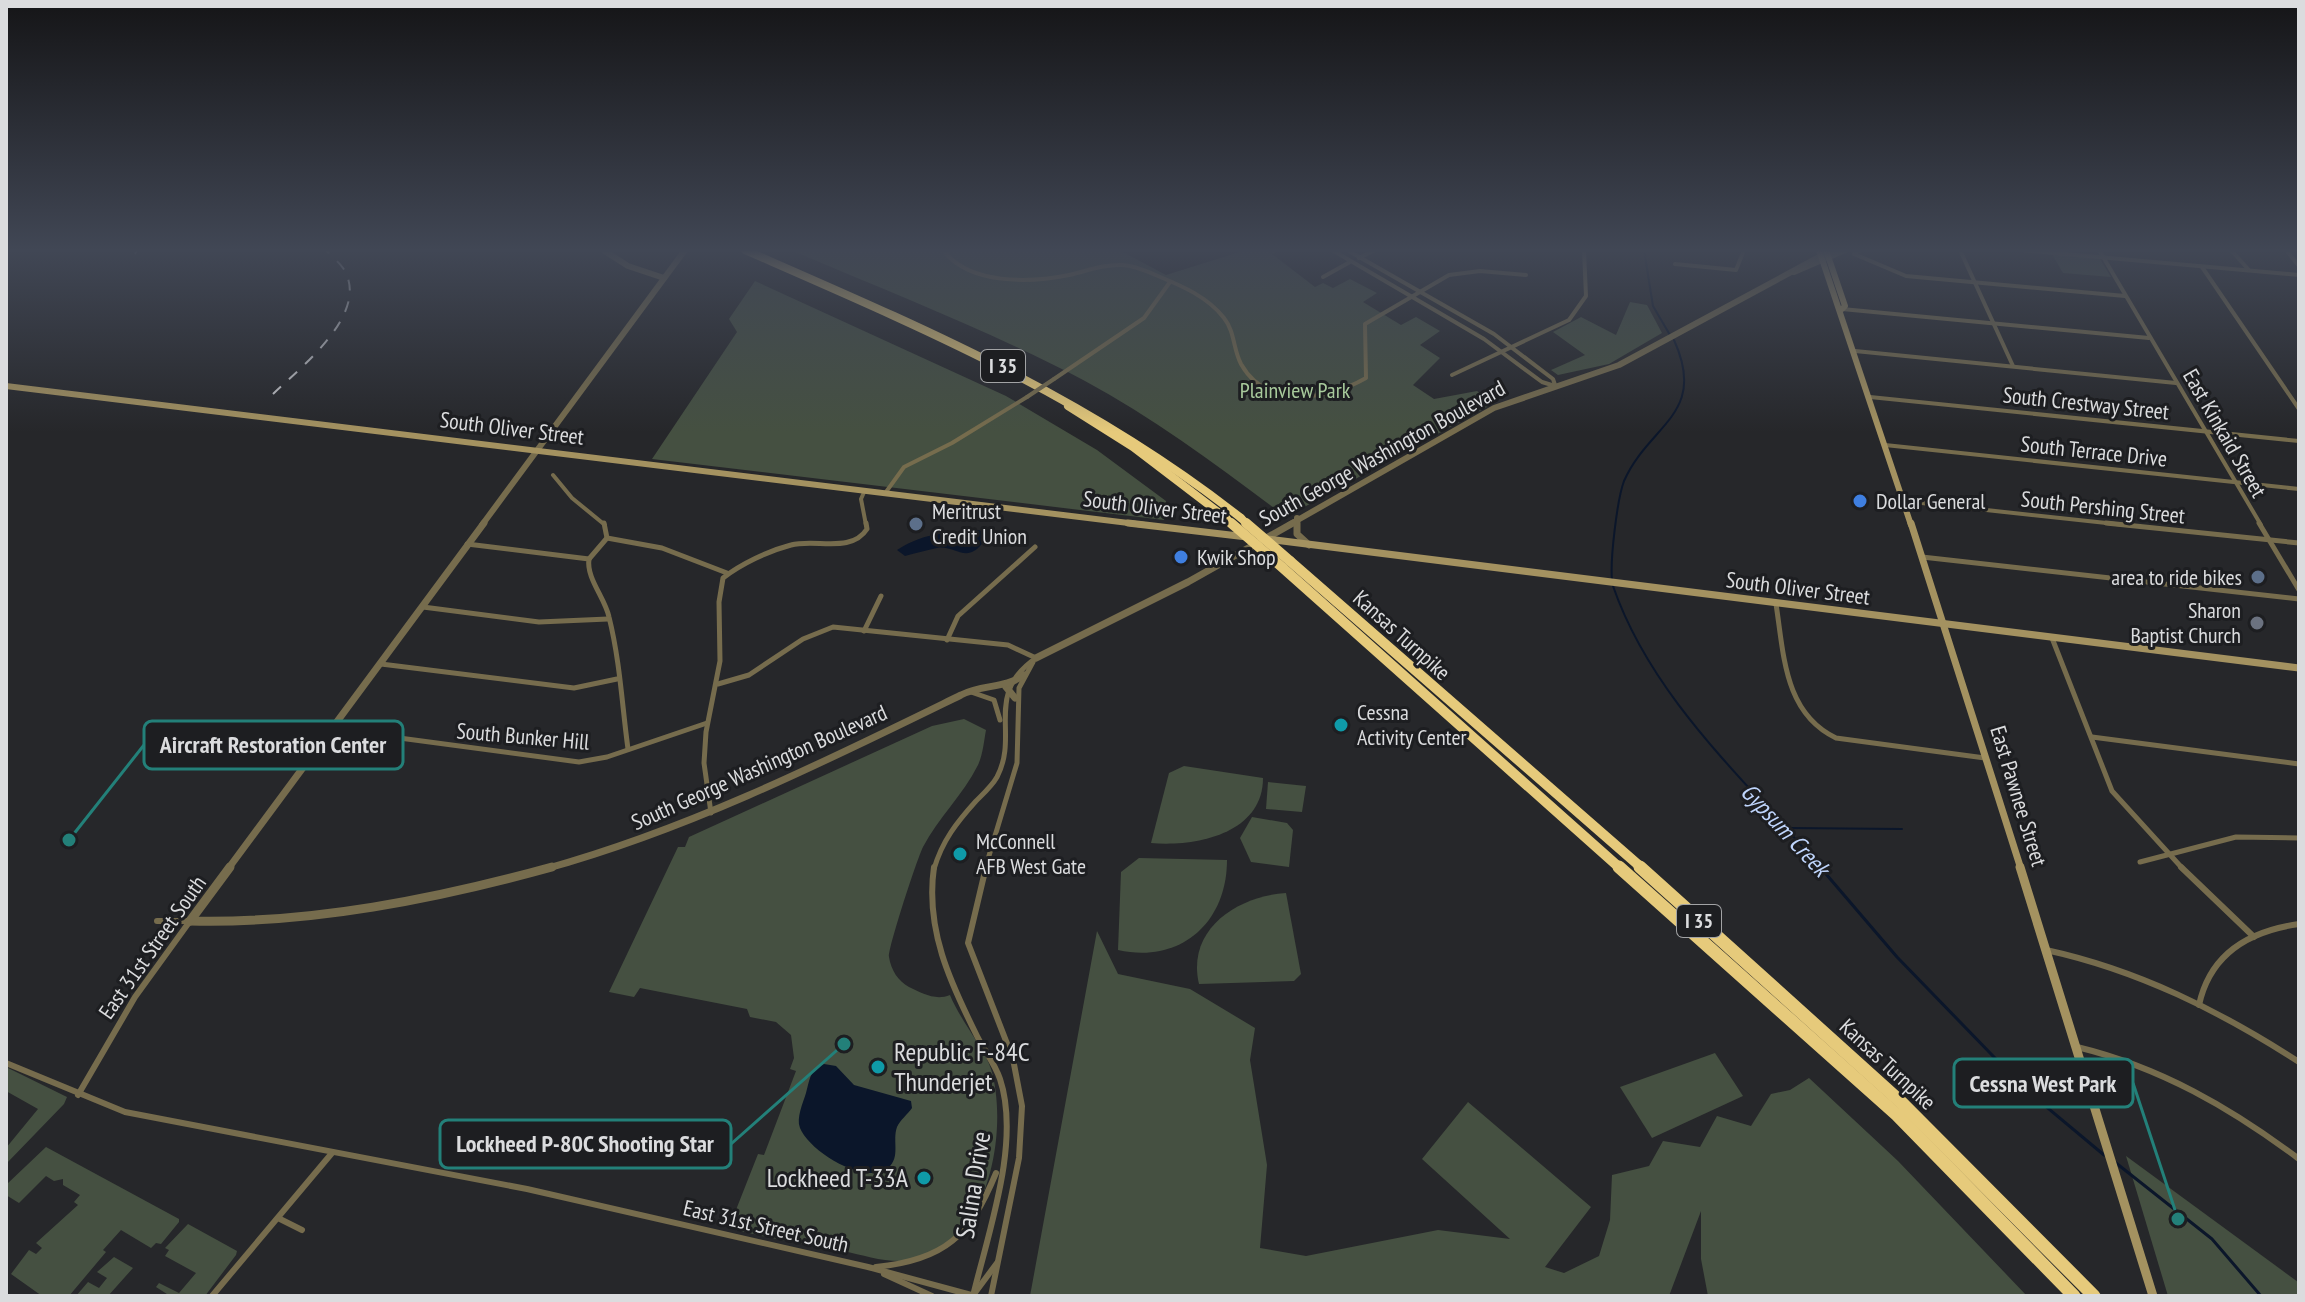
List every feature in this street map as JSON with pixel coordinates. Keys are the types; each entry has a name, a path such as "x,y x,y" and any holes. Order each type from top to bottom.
{"highway":[{"name":"Kansas Turnpike","path":"866,311 1034,387 1133,447 1226,518 1897,1115 2074,1296"},
{"name":"Kansas Turnpike","path":"878,311 1056,392 1146,447 1241,518 1865,1069 2019,1217 2094,1296"}],"main road":[{"name":"East Pawnee Street","path":"1843,311 1945,625 2153,1296"},
{"name":"South Oliver Street","path":"6,386 866,489 2299,668"}],"street":[{"name":"East 31st Street South","path":"640,311 135,997 78,1095 125,1112 527,1189 868,1267 974,1295"},
{"path":"886,492 904,467 952,443 1027,397 1138,324 1148,311"},
{"path":"1218,311 1236,338 1240,362 1254,379 1285,394 1303,397 1339,394 1366,378 1371,359 1362,334 1365,324 1383,311"},
{"path":"1434,311 1503,351 1542,382 1555,386"},
{"path":"1452,311 1513,347 1553,379 1555,386"},
{"path":"1452,375 1556,328 1577,311"},
{"name":"South George Washington Boulevard","path":"1036,658 1188,582 1493,409 1619,365 1720,311"},
{"path":"1861,311 2150,338"},
{"path":"1988,311 2013,366"},
{"name":"East Kinkaid Street","path":"2134,311 2299,590"},
{"path":"2232,311 2299,409"},
{"path":"1855,351 2177,383"},
{"name":"South Crestway Street","path":"1870,397 2299,441"},
{"name":"South Terrace Drive","path":"1885,445 2299,489"},
{"path":"553,475 575,501 601,517 606,524 607,538 589,559 588,569 603,596 628,749"},
{"path":"607,538 662,548 727,573 792,544 844,543 861,538 867,529 861,499 866,489"},
{"name":"South Pershing Street","path":"1903,501 2299,543"},
{"path":"1297,518 1297,534 1309,545"},
{"path":"467,544 589,559"},
{"path":"947,640 958,616 1035,547"},
{"path":"1922,557 2299,599"},
{"path":"711,813 704,763 707,723 718,684 722,640 719,602 727,573"},
{"path":"864,631 881,596"},
{"path":"1776,604 1796,706 1807,721 1836,738 1986,759"},
{"path":"421,607 553,623 580,624 608,619"},
{"path":"718,684 740,681 811,633 841,627 1021,648 1036,658 1018,671 1006,687 1015,698"},
{"path":"2052,638 2112,791 2166,853 2254,937"},
{"name":"Salina Drive","path":"991,1296 1019,1158 1022,1106 1013,1059 968,943 973,911 1017,763 1019,748 1015,698 1024,675 1036,658"},
{"path":"379,664 574,688 617,679"},
{"name":"South George Washington Boulevard","path":"190,921 337,911 476,888 573,863 711,813 966,692 980,687 1006,687 1024,675"},
{"name":"Salina Drive","path":"974,1295 1001,1161 1005,1106 1001,1081 950,975 937,939 929,892 933,868 943,841 997,777 1005,748 1002,708 1006,687"},
{"path":"966,692 994,700 1003,726"},
{"name":"South Bunker Hill","path":"332,729 579,762 707,723"},
{"path":"2092,737 2299,764"},
{"path":"2140,862 2229,836 2299,838"},
{"path":"157,921 190,921"},
{"path":"2199,1005 2206,974 2219,955 2254,937 2299,924"},
{"path":"2046,950 2116,968 2199,1005 2299,1062"},
{"path":"2075,1046 2103,1052 2159,1074 2228,1111 2299,1159"},
{"path":"6,1063 78,1095"},
{"path":"212,1296 332,1153"},
{"name":"East 31st Street South","path":"868,1267 919,1263 955,1242 979,1212 1001,1161"},
{"path":"278,1218 302,1230"},
{"name":"Salina Drive","path":"974,1295 998,1261"},
{"path":"868,1267 932,1296"}],"green space":[{"path":"735,311 820,311 1006,396 1097,450 1166,501 1164,520 652,459 737,332 729,319"},
{"name":"Plainview Park","path":"933,311 1377,311 1401,325 1416,317 1440,331 1420,345 1440,358 1413,385 1434,399 1477,391 1494,403 1286,517 1163,428 1111,396"},
{"path":"1626,311 1650,311 1662,333 1609,364 1558,375 1551,370 1585,355 1553,332 1581,317 1616,335"},
{"path":"964,719 986,730 981,756 972,776 923,847 903,903 889,957 896,975 909,987 934,997 950,995 988,1061 996,1095 997,1125 994,1157 986,1187 973,1215 955,1238 932,1254 903,1261 736,1230 732,1220 758,1154 764,1155 796,1071 790,1069 794,1058 791,1035 776,1022 750,1017 747,1009 640,988 634,997 609,992 678,847 685,847 689,837 932,726"},
{"path":"1184,766 1263,778 1260,797 1252,812 1224,833 1187,842 1151,843 1169,773"},
{"path":"1268,782 1306,786 1302,812 1266,809"},
{"path":"1252,817 1287,823 1293,830 1289,867 1251,862 1240,838"},
{"path":"1139,858 1227,860 1219,903 1209,920 1196,934 1161,951 1140,953 1118,950 1121,872"},
{"path":"1286,893 1301,974 1294,981 1199,984 1197,964 1200,947 1220,919 1250,901"},
{"path":"1097,931 1118,974 1190,989 1255,1028 1250,1060 1267,1165 1260,1248 1306,1256 1438,1230 1510,1239 1422,1159 1468,1102 1591,1207 1545,1267 1564,1273 1599,1256 1610,1220 1612,1175 1649,1166 1663,1141 1700,1147 1717,1116 1751,1126 1771,1094 1790,1090 1809,1078 1898,1161 2027,1296 1708,1296 1701,1259 1701,1211 1669,1296 1030,1296"},
{"path":"1715,1053 1743,1096 1652,1138 1620,1087"},
{"path":"6,1067 67,1097 64,1104 6,1164 6,1148 38,1109 6,1091"},
{"path":"46,1147 179,1219 179,1222 161,1244 156,1243 151,1248 121,1230 69,1296 42,1296 11,1274 29,1250 36,1254 42,1248 36,1243 78,1205 74,1202 80,1195 63,1185 63,1179 54,1181 46,1176 19,1203 6,1195 6,1185"},
{"path":"2126,1156 2298,1282 2299,1296 2168,1296"},
{"path":"188,1224 237,1251 236,1255 205,1296 170,1296 156,1287 159,1283 179,1293 196,1273 165,1256 169,1250 165,1248"},
{"path":"114,1257 133,1268 108,1296 76,1296 88,1282 99,1288 107,1278 97,1272"}],"water":[{"path":"979,530 984,533 984,541 972,552 943,548 905,556 897,550 928,536"},
{"path":"824,1064 836,1066 854,1085 911,1101 912,1108 897,1127 894,1159 888,1168 866,1173 852,1169 826,1156 805,1137 799,1124 800,1110 811,1075"}],"waterway":[{"name":"Gypsum Creek","path":"1656,311 1670,335"},
{"name":"Gypsum Creek","path":"1612,580 1615,530 1624,481 1680,403 1684,386 1683,365 1674,340"},
{"name":"Gypsum Creek","path":"1613,586 1630,627 1676,702 1733,771 1822,869"},
{"path":"1788,828 1902,829"},
{"name":"Gypsum Creek","path":"1820,867 1897,957 2025,1089 2104,1155"},
{"name":"Gypsum Creek","path":"2116,1163 2212,1239 2261,1296"}],"railway":[{"path":"273,394 315,354 345,311"}],"place":[{"name":"Dollar General","path":"1860,501"},
{"name":"Meritrust Credit Union","path":"916,524"},
{"name":"Kwik Shop","path":"1181,557"},
{"name":"area to ride bikes","path":"2258,577"},
{"name":"Sharon Baptist Church","path":"2257,623"},
{"name":"Cessna Activity Center","path":"1341,725"},
{"name":"Aircraft Restoration Center","path":"69,840"},
{"name":"McConnell AFB West Gate","path":"960,854"},
{"name":"Lockheed P-80C Shooting Star","path":"844,1044"},
{"name":"Republic F-84C Thunderjet","path":"878,1067"},
{"name":"Lockheed T-33A","path":"924,1178"},
{"name":"Cessna West Park","path":"2178,1219"}]}
